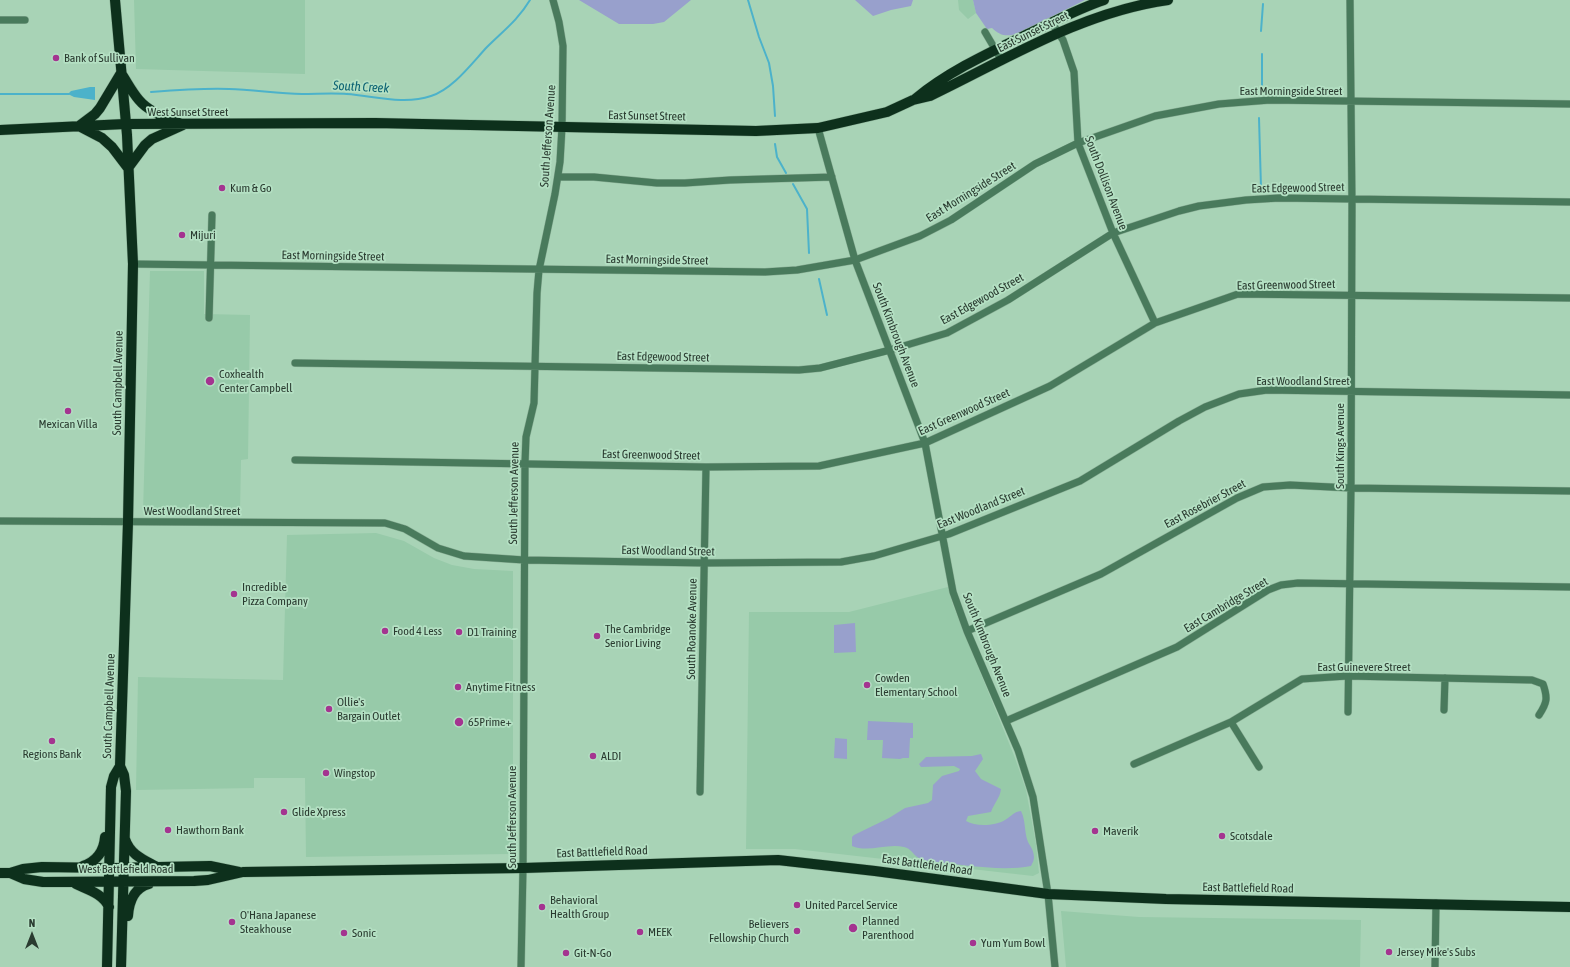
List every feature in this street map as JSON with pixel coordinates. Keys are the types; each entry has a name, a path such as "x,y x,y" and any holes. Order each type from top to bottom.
{"main road":[{"name":"South Campbell Avenue","path":"115,0 125,124 133,264 128,522 120,766 124,775 126,791 121,967"},
{"name":"East Sunset Street","path":"913,100 933,84 996,50 1086,6 1104,0"},
{"name":"East Sunset Street","path":"375,123 756,131 818,128 887,112 913,100 930,96 1059,32 1090,20 1150,2 1168,0"},
{"path":"121,74 139,100 147,107 163,116 183,124 152,139 145,145 128,168 102,138 79,126 95,114 100,108 121,74"},
{"name":"West Sunset Street","path":"0,130 125,124 375,123"},
{"name":"South Campbell Avenue","path":"107,967 111,795 114,776 120,766"},
{"path":"82,867 94,861 104,848 107,806 111,795"},
{"path":"125,838 127,846 132,852 157,867"},
{"name":"East Battlefield Road","path":"280,872 523,868 778,860 875,870 1048,894 1166,899 1570,907"},
{"name":"West Battlefield Road","path":"5,873 42,867 110,868 210,866 243,872 280,872"},
{"name":"West Battlefield Road","path":"5,873 24,879 43,882 156,882 208,880 243,872"},
{"path":"71,882 95,892 105,900 108,908"},
{"path":"121,967 127,948 129,907 131,898 140,887 156,882"}],"street":[{"name":"South Jefferson Avenue","path":"521,967 526,437 534,403 539,270 558,177 562,127 562,39 560,22 553,0"},
{"name":"South Kings Avenue","path":"1348,712 1347,676 1351,488 1352,198 1350,0"},
{"path":"0,20 25,20"},
{"name":"South Dollison Avenue","path":"1052,23 1059,32 1068,52 1074,72 1078,143 1113,233 1155,323"},
{"path":"985,32 1002,61"},
{"name":"East Morningside Street","path":"133,264 539,270 765,272 797,270 855,260 920,236 951,220 1034,164 1078,143 1155,116 1219,104 1270,100 1570,104"},
{"name":"South Kimbrough Avenue","path":"818,128 855,260 925,443 944,536 953,592 967,631 1018,750 1033,797 1048,894 1055,967"},
{"path":"558,177 594,177 657,183 832,177"},
{"name":"East Edgewood Street","path":"295,363 799,370 820,368 890,350 947,333 1008,300 1113,233 1179,211 1220,203 1279,198 1570,202"},
{"path":"209,318 212,215"},
{"name":"East Greenwood Street","path":"295,460 706,467 819,466 925,443 1050,386 1155,323 1238,294 1570,298"},
{"name":"East Woodland Street","path":"385,523 405,529 438,548 464,556 524,560 705,563 841,562 874,556 944,536 1080,481 1179,420 1205,407 1239,394 1267,390 1570,394"},
{"name":"South Roanoke Avenue","path":"700,792 706,467"},
{"name":"East Rosebrier Street","path":"967,631 1100,574 1237,498 1263,486 1290,485 1351,488 1570,491"},
{"name":"West Woodland Street","path":"0,521 385,523"},
{"name":"East Cambridge Street","path":"1006,721 1177,647 1268,590 1281,585 1298,583 1348,585 1570,587"},
{"name":"East Guinevere Street","path":"1134,764 1231,722 1302,679 1347,676 1532,680 1543,684 1546,693 1546,705 1539,715"},
{"path":"1444,710 1445,678"},
{"path":"1231,722 1259,767"},
{"path":"1435,967 1436,904"}],"shaded area":[{"path":"134,0 305,0 305,74 136,69"},
{"path":"579,0 691,0 664,22 653,24 619,24"},
{"path":"855,0 913,0 911,6 891,10 873,16"},
{"path":"958,0 973,0 976,13 968,19 959,10"},
{"path":"973,0 1085,0 1021,32 1013,35 1002,35 992,28 987,29 976,13"},
{"path":"95,87 95,100 74,97 68,94 71,91"},
{"path":"150,271 204,271 204,314 250,315 248,459 241,460 240,513 143,512"},
{"path":"376,533 404,541 434,558 452,565 474,569 513,571 513,849 509,854 306,857 305,778 254,778 254,788 136,790 138,677 283,680 287,535"},
{"name":"Cowden Elementary School","path":"948,587 953,605 1015,758 1026,790 1036,844 1039,873 1033,876 795,849 746,849 749,612 849,612"},
{"path":"855,623 856,652 834,653 834,625"},
{"path":"868,721 913,723 913,738 910,738 909,758 882,758 883,740 867,740"},
{"path":"835,738 847,739 847,759 834,758"},
{"path":"981,754 983,759 975,771 981,779 1001,789 991,812 968,816 966,821 980,825 991,825 1001,822 1014,813 1021,811 1028,842 1034,854 1034,859 1031,866 1019,868 993,868 928,861 919,858 904,847 891,846 864,849 852,846 852,837 854,835 889,818 905,808 928,803 932,800 933,785 942,776 959,771 960,769 954,766 921,767 919,764 926,757 972,756"},
{"path":"1061,911 1139,917 1361,920 1360,967 1066,967"}],"waterway":[{"name":"South Creek","path":"151,92 190,89 238,89 302,94 347,94 400,100 421,99 439,93 454,82 515,19 530,0"},
{"path":"748,0 759,37 769,63 773,86 775,116"},
{"path":"1261,31 1263,4"},
{"path":"1262,54 1262,90"},
{"name":"South Creek","path":"0,94 69,94"},
{"path":"1259,118 1261,188"},
{"path":"775,144 777,157 786,173"},
{"path":"793,184 807,209 809,253"},
{"path":"819,279 827,315"}],"place":[{"name":"Bank of Sullivan","path":"56,58"},
{"name":"Kum & Go","path":"222,188"},
{"name":"Mijuri","path":"182,235"},
{"name":"Coxhealth Center Campbell","path":"210,381"},
{"name":"Mexican Villa","path":"68,411"},
{"name":"Incredible Pizza Company","path":"234,594"},
{"name":"Food 4 Less","path":"385,631"},
{"name":"D1 Training","path":"459,632"},
{"name":"The Cambridge Senior Living","path":"597,636"},
{"name":"Cowden Elementary School","path":"867,685"},
{"name":"Anytime Fitness","path":"458,687"},
{"name":"Ollie's Bargain Outlet","path":"329,709"},
{"name":"65Prime+","path":"459,722"},
{"name":"Regions Bank","path":"52,741"},
{"name":"ALDI","path":"593,756"},
{"name":"Wingstop","path":"326,773"},
{"name":"Glide Xpress","path":"284,812"},
{"name":"Hawthorn Bank","path":"168,830"},
{"name":"Maverik","path":"1095,831"},
{"name":"Scotsdale","path":"1222,836"},
{"name":"United Parcel Service","path":"797,905"},
{"name":"Behavioral Health Group","path":"542,907"},
{"name":"O'Hana Japanese Steakhouse","path":"232,922"},
{"name":"Planned Parenthood","path":"853,928"},
{"name":"Believers Fellowship Church","path":"797,931"},
{"name":"MEEK","path":"640,932"},
{"name":"Sonic","path":"344,933"},
{"name":"Yum Yum Bowl","path":"973,943"},
{"name":"Jersey Mike's Subs","path":"1389,952"},
{"name":"Git-N-Go","path":"566,953"}]}
